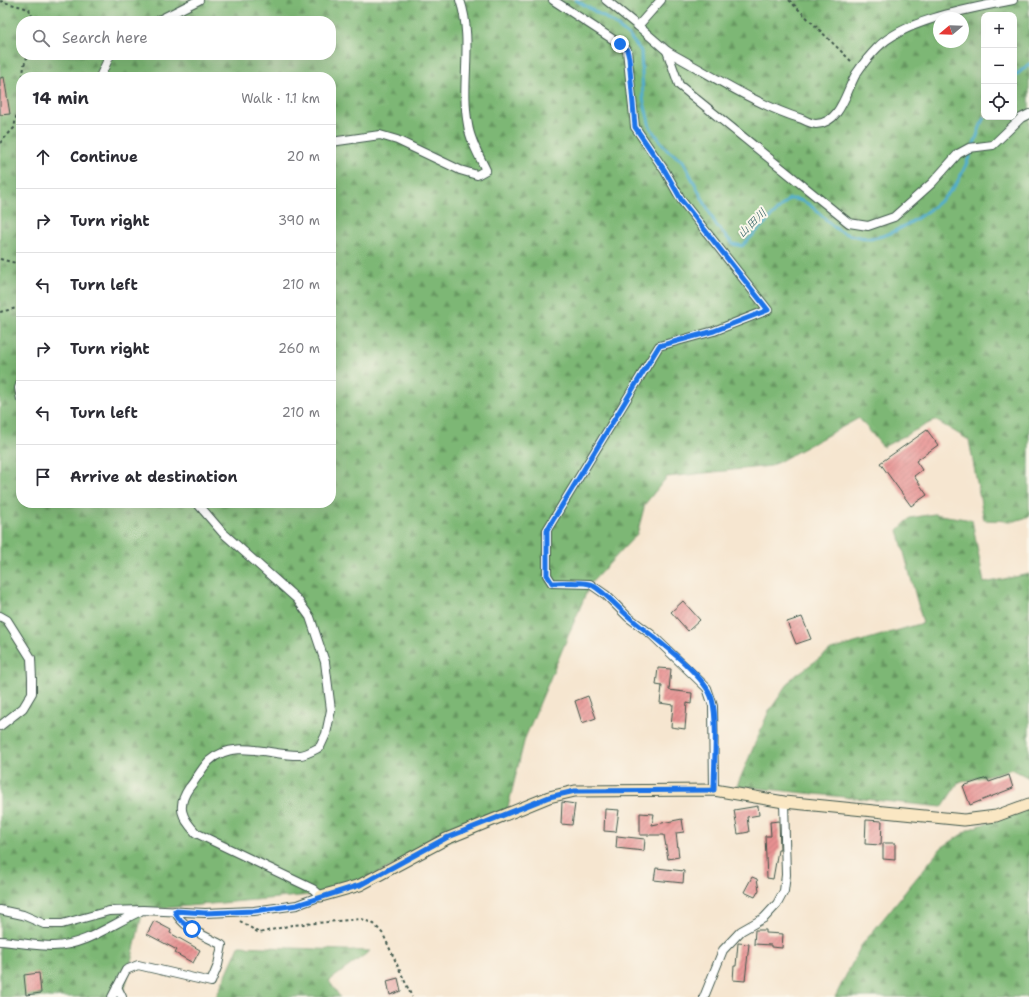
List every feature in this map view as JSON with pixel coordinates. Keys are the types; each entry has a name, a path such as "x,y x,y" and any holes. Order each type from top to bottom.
{"street":[{"path":"167,16 199,0"},
{"path":"336,141 380,135 397,140 460,170 477,175 486,170 478,154 468,125 468,36 465,15 460,0"},
{"path":"553,0 627,50 635,127 665,171 682,201 768,310 714,331 659,346 547,530 547,575 552,583 590,584 606,595 628,617 652,635 707,688 713,706 714,790"},
{"path":"606,0 666,51 759,101 816,124 830,119 839,110 859,70 878,47 903,29 944,15 1013,0"},
{"path":"638,26 661,0"},
{"path":"666,51 679,85 849,223 868,226 894,217 932,183 958,154 969,148 993,145 1021,118 1029,114"},
{"path":"102,72 108,60"},
{"path":"201,508 222,532 297,599 310,617 325,662 331,710 326,734 320,747 301,755 240,749 222,752 209,762 183,798 182,812 185,821 196,833 313,889 321,896"},
{"path":"0,616 7,620 31,658 32,693 22,708 0,726"},
{"path":"0,910 23,915 44,924 62,924 109,911 143,910 227,912 254,911 297,905 321,896 360,885 446,838 549,797 575,791 714,790 784,802 964,820 996,816 1029,804"},
{"path":"704,997 723,950 740,931 764,918 777,904 784,891 786,875 784,802"},
{"path":"0,941 53,946 65,945 96,934 143,910"},
{"path":"112,997 126,970 138,965 211,982 218,965 222,945 192,929 178,918 175,911"},
{"path":"117,987 122,997"}],"path":[{"path":"789,0 859,70"},
{"path":"0,1 29,9 32,16"},
{"path":"23,72 26,60"},
{"path":"0,143 14,128 16,118"},
{"path":"0,259 16,263"},
{"path":"0,312 16,308"},
{"path":"227,912 259,933 292,925 362,919 374,924 383,934 412,997"}],"green space":[{"path":"0,0 1029,0 1029,517 1014,521 984,520 969,440 935,420 883,447 859,418 771,466 667,477 645,504 637,534 590,584 525,738 506,815 333,893 143,910 123,997 0,997"},
{"path":"934,514 972,520 984,583 1029,574 1029,778 1012,769 958,783 942,807 737,786 768,713 792,678 831,650 923,623 898,530 910,518"},
{"path":"1029,808 1029,997 835,997 861,946 941,848 970,829"},
{"path":"239,946 370,951 329,981 340,997 216,997"}],"building":[{"path":"4,77 10,114 0,115 0,78"},
{"path":"927,430 938,445 916,461 922,470 914,476 927,495 911,506 880,463"},
{"path":"683,601 700,620 688,631 671,612"},
{"path":"802,617 811,639 796,644 787,622"},
{"path":"658,668 671,669 669,690 692,693 691,704 687,703 685,729 671,727 673,705 660,703 662,686 656,685"},
{"path":"588,696 596,718 582,723 575,701"},
{"path":"1009,775 1013,788 970,805 963,786 987,778 989,782"},
{"path":"562,802 575,804 572,825 561,824"},
{"path":"758,806 759,815 747,817 749,832 738,834 734,810"},
{"path":"605,809 619,810 616,832 604,831"},
{"path":"640,813 654,814 652,825 682,819 684,832 676,833 679,857 668,859 664,835 640,835"},
{"path":"866,820 882,821 881,845 865,844"},
{"path":"779,821 780,850 778,850 773,879 767,878 765,836 771,836 770,822"},
{"path":"617,836 645,839 644,851 616,848"},
{"path":"883,843 895,843 895,860 883,859"},
{"path":"656,868 684,871 683,883 654,880"},
{"path":"752,877 757,879 759,890 755,897 744,892"},
{"path":"154,921 171,930 170,933 200,950 193,963 175,953 177,950 147,934"},
{"path":"755,930 766,930 766,933 783,934 782,948 771,947 771,945 754,944"},
{"path":"738,943 749,944 745,981 733,980"},
{"path":"39,973 41,993 26,995 24,975"},
{"path":"398,978 401,991 390,995 387,981"}],"waterway":[{"name":"山田川","path":"576,0 612,22 629,36 641,51 643,98 650,127 667,150 683,161 716,225 733,244 742,246 789,199 803,201 810,205 838,230 854,236 870,238 892,232 917,218 950,192 961,176 983,120"},
{"name":"山田川","path":"1017,74 1029,64"}],"route":[{"path":"192,929 178,918 175,911 205,913 254,911 297,905 321,896 360,885 446,838 549,797 575,791 714,790 713,706 712,698 707,688 652,635 628,617 606,595 590,584 552,583 547,575 547,530 659,346 714,331 768,310 682,201 665,171 635,127 629,58 627,50 620,44"}]}
